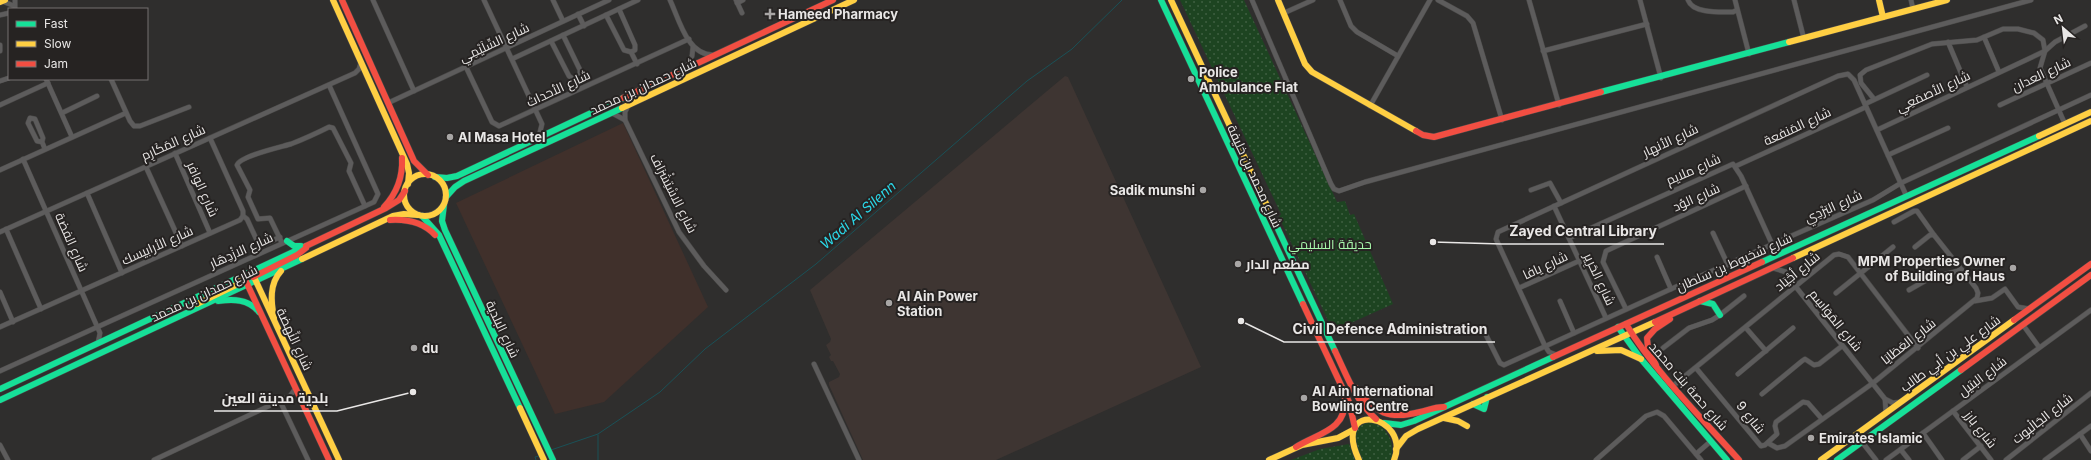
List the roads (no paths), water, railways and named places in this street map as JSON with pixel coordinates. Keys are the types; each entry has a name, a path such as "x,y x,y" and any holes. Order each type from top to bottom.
{"main road":[{"path":"333,0 408,169 408,184 405,192 406,203 409,208 420,216 437,212 444,205 446,197 442,183 435,177 428,175 419,176 408,184"},
{"path":"342,0 414,161 428,175"},
{"name":"شارع حمدان بن محمد","path":"435,177 447,178 457,176 832,0"},
{"name":"شارع حمدان بن محمد","path":"446,197 455,187 464,181 854,0"},
{"name":"شارع محمد بن خليفة","path":"1161,0 1351,407 1354,429 1352,446 1359,460"},
{"name":"شارع محمد بن خليفة","path":"1171,0 1346,375 1361,405 1376,420"},
{"path":"1278,0 1308,68 1370,106 1423,135 1434,137 1661,78 1947,0"},
{"path":"1878,0 1883,17"},
{"name":"شارع شخبوط بن سلطان","path":"1376,420 1384,423 1401,425 1408,423 2091,112"},
{"name":"شارع شخبوط بن سلطان","path":"1396,449 1412,432 1579,355 1623,337 2091,121"},
{"path":"380,211 393,197 399,182 402,168 401,152"},
{"name":"شارع حمدان بن محمد","path":"0,400 247,285 253,276 308,245 395,203 405,192"},
{"name":"شارع البلدية","path":"444,205 442,221 445,230 553,460"},
{"name":"شارع حمدان بن محمد","path":"0,389 240,277 253,276 293,264 399,214 420,216"},
{"name":"شارع البلدية","path":"420,216 437,231 544,460"},
{"path":"380,223 402,219 422,225 430,230 445,250"},
{"path":"285,242 294,246 308,245"},
{"path":"274,318 272,303 274,281 278,273 293,264"},
{"name":"شارع علي بن أبي طالب","path":"1821,460 2091,264"},
{"name":"شارع علي بن أبي طالب","path":"1837,460 2091,275"},
{"name":"شارع النَّهضة","path":"253,276 274,318 339,460"},
{"path":"182,315 192,306 238,284 240,277"},
{"name":"شارع النَّهضة","path":"240,277 247,285 328,460"},
{"path":"1720,291 1717,302 1722,314"},
{"path":"210,303 227,300 247,302 254,305 259,312"},
{"path":"1699,301 1713,304 1722,314"},
{"path":"1656,365 1646,346 1648,336 1655,328 1671,318 1680,310"},
{"name":"شارع حصة بنت محمد","path":"1626,324 1631,333 1656,365 1739,460"},
{"name":"شارع حصة بنت محمد","path":"1618,327 1623,337 1641,359 1727,460"},
{"path":"1558,365 1569,357 1618,334 1617,332 1609,331"},
{"path":"1579,355 1615,349 1626,351 1641,359"},
{"path":"285,366 292,364 306,388"},
{"path":"1346,375 1369,404 1384,414 1405,416 1437,407 1444,407"},
{"path":"1269,460 1296,447 1308,439 1332,429 1340,422 1346,408 1343,390"},
{"path":"1444,418 1458,421 1467,426"},
{"path":"1296,447 1312,442 1338,438 1366,420 1376,420"},
{"path":"1384,423 1392,435 1396,449 1394,460"}],"street":[{"path":"3,1 15,7 15,0"},
{"path":"373,0 414,91"},
{"path":"484,0 542,124 539,137"},
{"path":"553,0 563,21"},
{"name":"شارع السِّلَيْمِي","path":"388,103 608,0"},
{"name":"شارع السِّلَيْمِي","path":"512,59 638,0"},
{"path":"670,0 693,47 700,52 714,55"},
{"path":"742,13 736,1 743,0"},
{"path":"1252,0 1331,184 1334,189 1339,191 1365,182 2031,0"},
{"path":"1284,12 1313,0"},
{"path":"1340,0 1351,26 1357,32 1398,56"},
{"path":"1370,106 1430,0"},
{"path":"1438,0 1467,16 1473,23 1502,120"},
{"path":"1529,0 1559,105"},
{"path":"1640,0 1661,78"},
{"path":"1688,0 1689,4 1695,8 1733,12 1737,10"},
{"path":"1735,0 1749,54"},
{"path":"1794,0 1804,38"},
{"path":"1911,0 1913,9"},
{"path":"619,9 635,45 635,50 631,52"},
{"path":"578,14 584,26"},
{"path":"606,15 624,50 631,52 637,64"},
{"path":"1543,51 1646,24"},
{"name":"شارع الأصمَعِي","path":"1877,130 2045,51 2055,42 2085,26"},
{"path":"1874,99 1860,81 1860,75 1863,72 1932,44 1971,41 2001,30 2018,29 2034,33 2043,40 2045,51 2040,65 2065,124"},
{"path":"552,41 569,76 573,79 578,78 580,75 580,70 563,35"},
{"path":"1984,37 1999,72"},
{"name":"شارع الأحداث","path":"466,67 495,125 502,126 689,39"},
{"path":"1948,42 1967,87"},
{"path":"0,45 0,51"},
{"path":"686,68 691,61 693,47"},
{"path":"361,62 360,67 355,73 367,77"},
{"name":"شارع العدان","path":"2000,105 2091,63"},
{"name":"شارع المَكَارِم","path":"0,232 355,73"},
{"name":"شارع الأنهار","path":"1546,360 1546,348 1496,239 1496,234 1501,230 1841,74 1848,74 1852,78 1906,195"},
{"name":"شارع المَنفعة","path":"1736,166 1927,75"},
{"path":"0,105 48,80 72,137"},
{"path":"111,80 131,123 138,126 190,107"},
{"name":"شارع الازْدِهَار","path":"0,371 376,200 378,194 329,85"},
{"name":"شارع البَرْدِي","path":"1484,331 1502,365 1546,348 1574,332 1873,200 1901,183 2091,95"},
{"path":"62,113 97,96"},
{"path":"612,113 625,120 625,112 629,105"},
{"path":"0,170 126,113"},
{"path":"42,142 37,141 28,123 30,118 35,119 43,138 42,142 45,150"},
{"name":"شارع الاسْتِشْرَاف","path":"625,120 679,232 704,266 726,290"},
{"path":"542,124 556,129"},
{"path":"285,242 280,237 270,218 258,219 248,197 250,190 237,165 238,162 256,153 266,152 281,145 291,144 329,127 333,128 351,163 349,172 365,206"},
{"path":"1888,155 1948,128"},
{"path":"210,138 243,211 243,216 247,219 259,245 263,245 280,237"},
{"name":"شارع الوافر","path":"175,153 210,233"},
{"name":"شارع الفضة","path":"23,159 100,333"},
{"name":"شارع ملايم","path":"1569,238 1731,164 1736,166 1777,255"},
{"path":"146,167 182,246"},
{"path":"1531,190 1550,183 1561,203"},
{"name":"شارع الوُد","path":"1626,309 1603,262 1606,251 1746,186"},
{"path":"87,193 122,273"},
{"name":"شارع الحَرِير","path":"1554,206 1606,318"},
{"path":"1894,222 1914,211 1917,211 1977,290 1978,296 1975,301"},
{"name":"شارع الأرابيسك","path":"0,327 238,221 243,216"},
{"path":"6,229 41,309"},
{"path":"1713,233 1728,265"},
{"path":"1915,247 1930,235 1934,235"},
{"path":"1836,293 1893,247"},
{"name":"شارع أجْيَاد","path":"1674,385 1836,254 1845,255 1861,273 1918,348"},
{"path":"1656,257 1671,289"},
{"path":"1770,268 1786,272 1788,260"},
{"name":"شارع يافا","path":"1519,288 1579,261"},
{"path":"1909,290 1930,278 1962,270"},
{"name":"شارع المَوَاسِم","path":"1786,272 1842,346 1885,398"},
{"path":"1975,301 1992,298 2005,289 2018,307 2030,309"},
{"path":"0,292 13,322"},
{"path":"1663,348 1693,326 1708,322 1722,314 1744,296"},
{"path":"1560,301 1574,332"},
{"name":"شارع العَطَايَا","path":"1768,443 1775,447 1782,448 1873,383 1975,301"},
{"name":"شارع البتيل","path":"1886,460 2091,310"},
{"path":"2023,325 2039,347"},
{"path":"1746,328 1766,351"},
{"path":"1738,374 1793,328"},
{"path":"97,344 100,333 110,338"},
{"path":"1762,394 1805,359 1814,365 1819,364 1842,346"},
{"path":"1546,348 1557,355"},
{"path":"814,364 859,460"},
{"name":"شارع 9","path":"1696,368 1757,443 1762,446 1768,443 1776,434 1776,422 1803,402 1808,403 1822,419"},
{"path":"154,460 290,396 295,389"},
{"name":"شارع الجَالْبوت","path":"2006,460 2091,393"},
{"path":"290,396 299,398"},
{"path":"1885,398 1893,402 1902,402"},
{"path":"1885,398 1886,413"},
{"path":"280,401 308,460"},
{"name":"شارع بارز","path":"1953,411 1991,460"},
{"path":"1596,460 1646,416 1654,412 1660,412 1664,416 1701,460"},
{"path":"2045,460 2091,426"},
{"path":"1923,433 1942,460"},
{"path":"2080,434 2091,451"},
{"path":"1696,454 1711,441"},
{"path":"1862,442 1876,460"},
{"path":"0,445 8,460"},
{"path":"1963,460 1981,446"},
{"path":"1901,450 1908,460"}],"waterway":[{"name":"Wadi Al Silenn","path":"551,450 598,434 660,392 705,349 816,264 1027,81 1072,49 1122,0"},
{"name":"Wadi Al Silenn","path":"598,435 598,460"},
{"name":"Wadi Al Silenn","path":"536,460 535,457 539,456"}],"place":[{"name":"Hameed Pharmacy","path":"770,14"},
{"name":"Police Ambulance Flat","path":"1191,79"},
{"name":"Al Masa Hotel","path":"450,137"},
{"name":"Sadik munshi","path":"1203,190"},
{"name":"Zayed Central Library","path":"1433,242"},
{"name":"مطعم الدار","path":"1238,264"},
{"name":"MPM Properties Owner of Building of Haus","path":"2013,268"},
{"name":"Al Ain Power Station","path":"889,303"},
{"name":"Civil Defence Administration","path":"1241,321"},
{"name":"du","path":"414,348"},
{"name":"بلدية مدينة العين","path":"413,392"},
{"name":"Al Ain International Bowling Centre","path":"1304,398"},
{"name":"Emirates Islamic","path":"1811,438"}],"park label":[{"name":"حديقة السليمي","path":"1330,244"}]}
